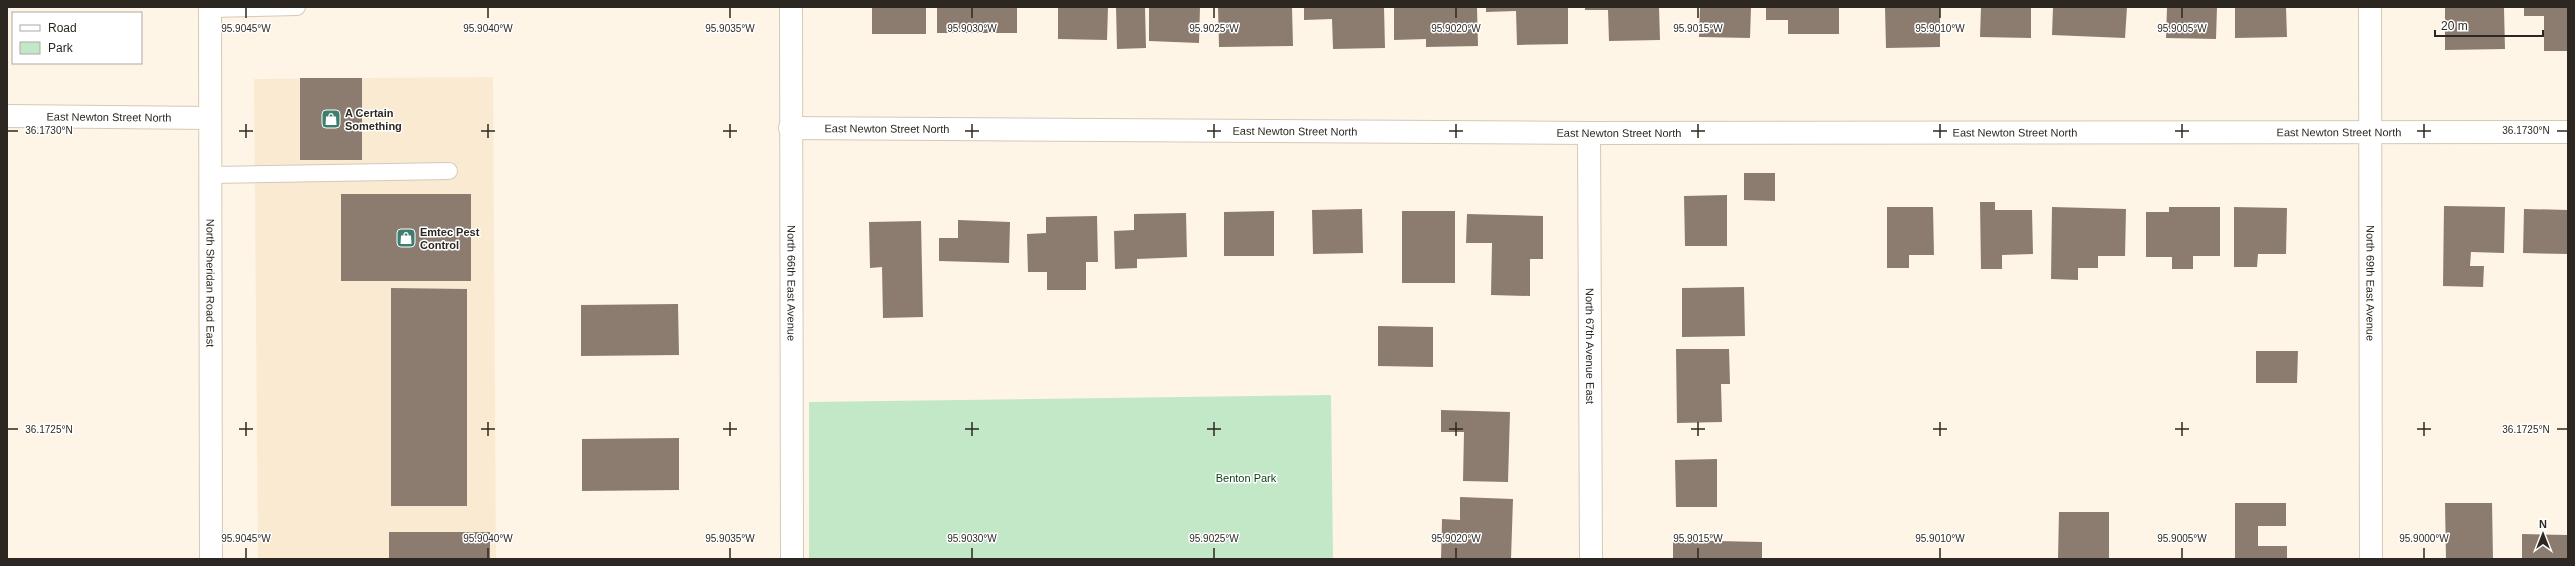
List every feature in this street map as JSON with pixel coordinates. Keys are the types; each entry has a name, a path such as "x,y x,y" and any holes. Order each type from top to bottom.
{"street":[{"name":"North 66th East Avenue","path":"791,7 790,128 792,559"},
{"name":"North 69th East Avenue","path":"2370,7 2371,559"},
{"name":"North Sheridan Road East","path":"210,8 211,559"},
{"name":"East Newton Street North","path":"7,116 210,118"},
{"name":"East Newton Street North","path":"790,128 1589,133 2568,132"},
{"name":"North 67th Avenue East","path":"1589,133 1591,559"}],"lane":[{"path":"210,8 297,7"},
{"path":"211,175 449,172"}],"shaded area":[{"path":"493,77 496,559 258,559 254,79"}],"green space":[{"name":"Benton Park","path":"1331,395 1333,559 809,559 809,402"}],"building":[{"path":"872,7 926,7 926,34 872,34"},
{"path":"937,7 1017,7 1017,33 937,33"},
{"path":"1058,7 1108,7 1107,40 1058,39"},
{"path":"1116,7 1145,7 1146,48 1117,49"},
{"path":"1149,7 1200,7 1199,43 1149,41"},
{"path":"1218,7 1292,7 1293,46 1219,47"},
{"path":"1304,7 1384,7 1385,48 1333,49 1332,19 1304,20"},
{"path":"1394,7 1477,7 1478,46 1426,47 1426,39 1394,40"},
{"path":"1486,7 1568,7 1568,44 1517,45 1516,11 1486,12"},
{"path":"1585,7 1659,7 1660,40 1609,41 1608,10 1585,10"},
{"path":"1700,7 1751,7 1750,38 1699,37"},
{"path":"1766,7 1839,7 1839,34 1788,34 1788,20 1766,20"},
{"path":"1885,7 1940,7 1940,47 1886,48"},
{"path":"1981,7 2031,7 2031,38 1980,37"},
{"path":"2053,7 2127,7 2125,38 2052,35"},
{"path":"2167,7 2217,7 2216,39 2166,38"},
{"path":"2235,7 2286,7 2287,37 2235,38"},
{"path":"2445,7 2504,8 2505,49 2445,50"},
{"path":"2524,7 2568,7 2568,51 2544,51 2544,16 2524,16"},
{"name":"A Certain Something","path":"300,78 362,78 362,160 300,160"},
{"path":"1744,173 1775,173 1775,201 1744,200"},
{"name":"Emtec Pest Control","path":"341,194 471,194 471,281 341,281"},
{"path":"1727,195 1727,246 1685,246 1684,196"},
{"path":"1980,202 1995,202 1995,210 2032,210 2033,254 2002,255 2002,269 1981,269"},
{"path":"2444,206 2505,207 2504,253 2471,252 2470,266 2484,266 2483,287 2443,286"},
{"path":"1887,207 1933,207 1934,255 1909,255 1909,268 1887,268"},
{"path":"2052,207 2126,209 2125,256 2098,256 2098,268 2078,268 2078,280 2051,279"},
{"path":"2169,207 2220,207 2220,256 2193,256 2193,269 2172,269 2172,257 2146,257 2146,212 2169,212"},
{"path":"2234,207 2287,208 2286,254 2258,254 2257,267 2234,267"},
{"path":"1362,209 1363,253 1313,254 1312,210"},
{"path":"2524,209 2568,210 2568,254 2523,253"},
{"path":"1274,211 1274,256 1224,256 1224,212"},
{"path":"1402,211 1455,211 1455,283 1402,283"},
{"path":"1186,213 1187,257 1137,259 1137,268 1115,269 1114,231 1134,230 1134,214"},
{"path":"1467,214 1543,216 1543,259 1530,259 1530,296 1491,295 1492,243 1466,243"},
{"path":"1097,216 1098,262 1086,262 1086,290 1047,290 1047,272 1028,272 1027,234 1046,233 1046,217"},
{"path":"958,220 1010,222 1009,263 939,261 939,238 958,238"},
{"path":"921,221 923,317 883,318 882,267 870,268 869,222"},
{"path":"1744,287 1745,336 1682,337 1682,288"},
{"path":"391,288 467,289 467,506 391,506"},
{"path":"678,304 679,355 581,356 581,305"},
{"path":"1378,326 1433,327 1433,367 1378,366"},
{"path":"1676,349 1729,349 1730,384 1721,384 1722,422 1677,423"},
{"path":"2256,351 2298,351 2297,383 2256,383"},
{"path":"1441,410 1510,412 1508,482 1463,481 1464,432 1441,432"},
{"path":"679,438 679,490 582,491 582,439"},
{"path":"1717,459 1717,507 1676,507 1675,460"},
{"path":"1460,497 1513,499 1511,559 1441,559 1442,519 1460,520"},
{"path":"2235,503 2286,503 2286,526 2258,526 2258,546 2287,546 2287,559 2235,559"},
{"path":"2445,503 2492,503 2493,559 2446,559"},
{"path":"2059,512 2109,512 2109,559 2058,559"},
{"path":"389,532 490,532 490,559 389,559"},
{"path":"2522,534 2568,535 2568,559 2522,559"},
{"path":"1673,540 1762,542 1762,559 1673,559"}],"place":[{"name":"A Certain Something","path":"331,119"},
{"name":"Emtec Pest Control","path":"406,238"}]}
